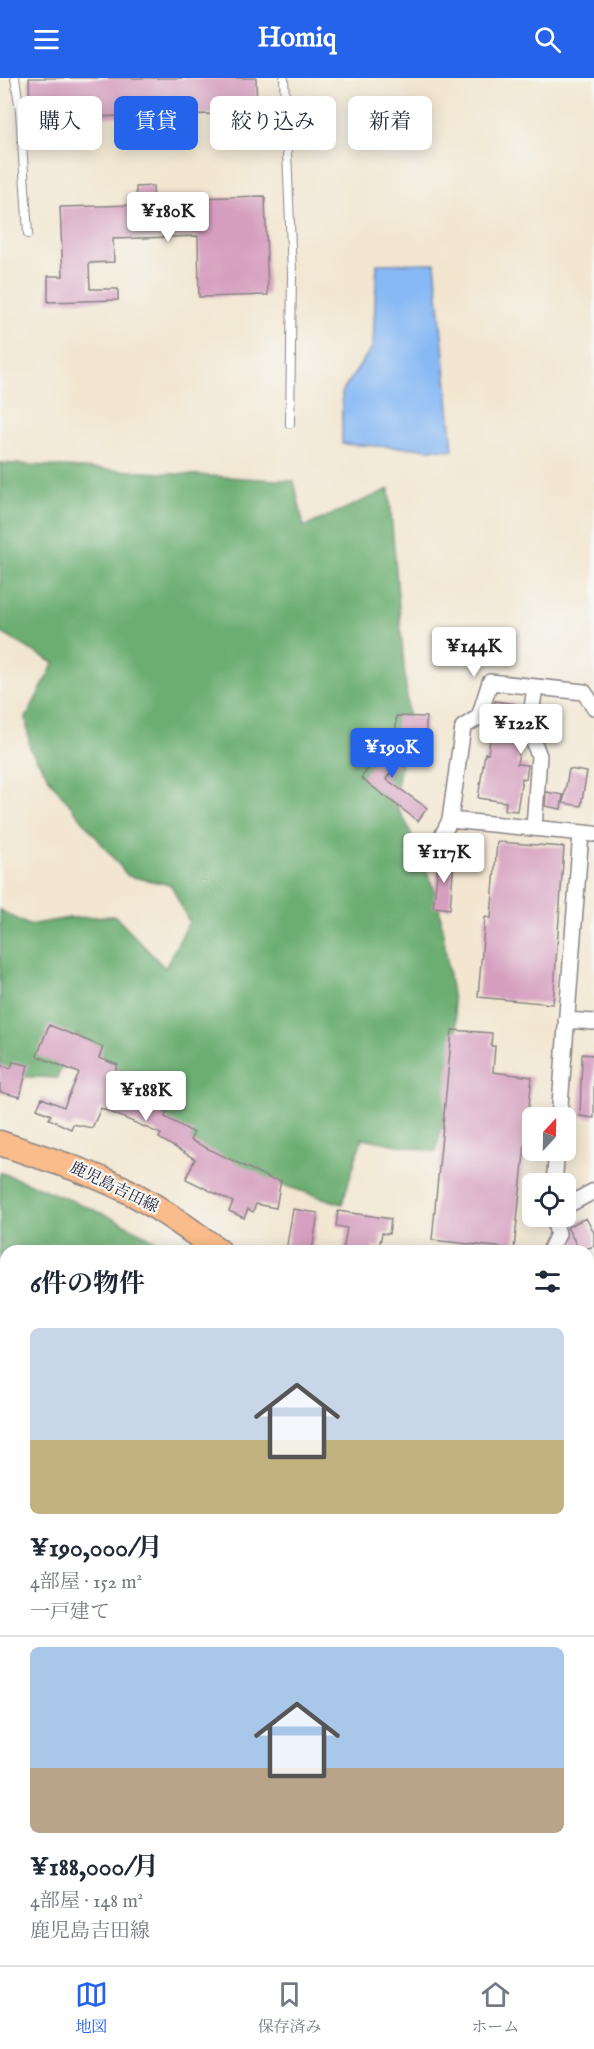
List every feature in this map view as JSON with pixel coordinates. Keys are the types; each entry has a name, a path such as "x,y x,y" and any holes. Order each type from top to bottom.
{"main road":[{"name":"鹿児島吉田線","path":"0,1143 70,1166 123,1189 187,1227 211,1245"},
{"path":"594,1507 594,1513"}],"street":[{"path":"427,858 436,848 450,820 463,727 479,717 490,682 584,692 594,707"},
{"path":"534,828 539,756 529,729 535,687"},
{"path":"450,820 587,833 566,1020 560,1107"},
{"path":"566,1020 594,1022"},
{"path":"576,1201 594,1191"},
{"path":"553,1245 558,1234 556,1227"}],"lane":[{"path":"15,78 20,111 28,234"},
{"path":"284,78 292,273 290,424"}],"green space":[{"path":"0,463 294,481 304,527 389,489 409,724 394,802 408,826 438,899 459,1043 436,1152 362,1138 342,1204 220,1165 166,1126 119,1070 77,1034 57,1078 11,1076 0,1072 0,910 28,925 69,918 115,916 165,968 189,922 171,885 128,876 53,784 30,749 26,718 54,663 0,632"},
{"path":"0,1172 110,1217 162,1245 0,1245"}],"water":[{"path":"435,263 453,450 342,444 342,392 373,346 377,264"}],"building":[{"path":"29,78 256,78 257,96 210,96 210,114 198,114 198,96 114,96 114,116 102,117 102,96 29,96"},
{"path":"153,186 154,201 161,201 161,205 197,204 197,198 265,196 268,295 199,297 198,236 113,239 114,262 89,263 90,289 118,289 118,300 48,302 48,276 63,276 60,207 137,205 136,187"},
{"path":"495,701 515,704 511,731 520,732 522,737 517,764 528,765 526,779 522,778 517,811 505,810 506,802 478,798 485,753 488,754"},
{"path":"396,716 426,717 426,732 396,731"},
{"path":"391,738 407,750 386,779 427,808 418,821 361,778"},
{"path":"569,769 587,772 581,806 563,803"},
{"path":"546,792 563,795 561,809 545,806"},
{"path":"497,842 564,847 553,1004 478,997 485,917 491,918"},
{"path":"439,859 454,861 450,909 433,907"},
{"path":"49,1025 103,1047 99,1058 118,1065 109,1087 167,1112 165,1117 194,1133 190,1140 271,1179 281,1180 276,1208 256,1204 253,1212 248,1209 244,1218 229,1211 233,1202 186,1179 195,1159 159,1138 161,1134 101,1108 92,1128 73,1124 71,1129 49,1119 51,1115 37,1109 42,1098 64,1107 79,1073 37,1056"},
{"path":"452,1030 492,1033 491,1046 495,1046 493,1072 532,1077 529,1107 522,1107 523,1161 514,1245 478,1245 432,1240"},
{"path":"582,1054 594,1055 594,1118 580,1116"},
{"path":"13,1062 28,1065 20,1097 0,1092 0,1065 11,1068"},
{"path":"293,1209 318,1213 313,1245 287,1245"},
{"path":"338,1211 391,1219 389,1234 382,1233 380,1245 344,1245 347,1228 336,1226"},
{"path":"586,1218 594,1233 594,1245 577,1245 567,1227 576,1227 576,1223"}]}
